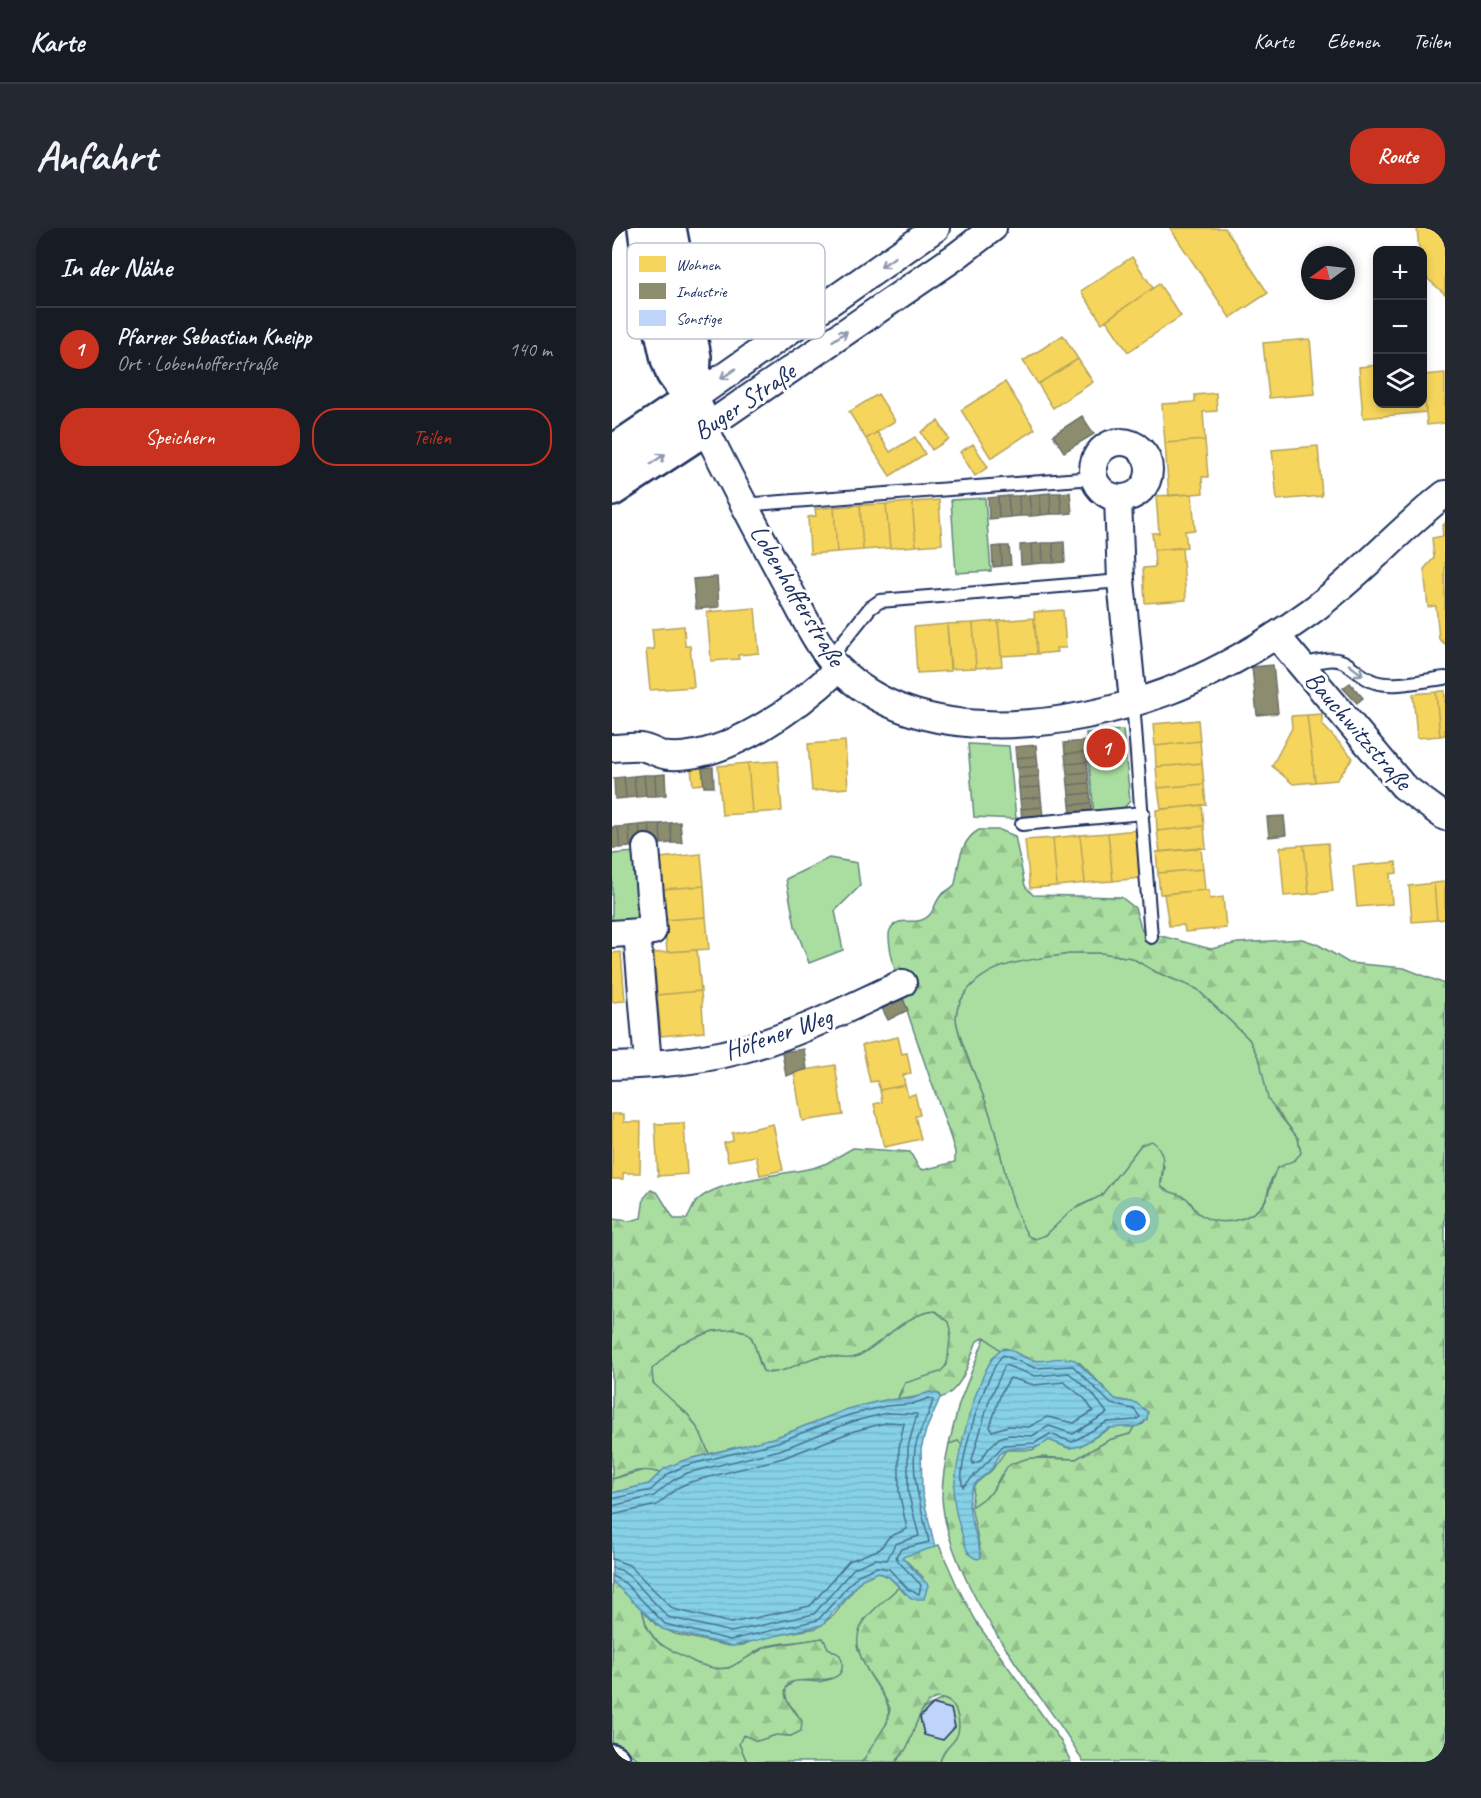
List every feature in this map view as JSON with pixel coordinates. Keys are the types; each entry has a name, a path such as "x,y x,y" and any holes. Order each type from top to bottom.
{"street":[{"path":"645,228 647,243"},
{"path":"669,228 672,243"},
{"name":"Buger Straße","path":"825,315 936,228"},
{"name":"Buger Straße","path":"825,336 955,257 993,228"},
{"path":"664,339 673,373 699,413"},
{"path":"691,339 699,413"},
{"name":"Buger Straße","path":"612,489 699,413 794,339"},
{"name":"Buger Straße","path":"612,453 699,413 820,339"},
{"name":"Lobenhofferstraße","path":"699,413 743,505 834,664 861,686 911,711 930,718 971,723 1022,724 1077,717 1133,702 1197,678 1276,635 1335,593 1392,537 1445,494"},
{"path":"1116,442 1128,443 1139,448 1146,457 1149,469 1147,481 1135,494 1118,498 1103,492 1094,478 1093,466 1097,455 1105,447 1116,442"},
{"path":"1118,498 1122,581 1133,702"},
{"name":"Bauchwitzstraße","path":"1276,635 1403,786 1445,817"},
{"path":"612,748 641,747 669,756 701,751 737,740 774,721 802,702 834,664"},
{"path":"612,934 653,931 646,848"},
{"path":"637,932 648,1064"},
{"name":"Höfener Weg","path":"612,1066 648,1064 752,1047 788,1035 903,983"}],"lane":[{"name":"Lobenhofferstraße","path":"743,505 1094,478"},
{"path":"834,664 870,608 880,601 1122,581"},
{"name":"Bauchwitzstraße","path":"1302,665 1336,659 1345,662 1368,679 1386,683 1445,678"},
{"path":"1133,702 1151,937"},
{"path":"1022,824 1143,813"}],"green space":[{"path":"985,498 991,571 956,573 951,500"},
{"path":"1123,730 1130,801 1121,811 1094,814 1086,733"},
{"path":"968,744 1009,746 1016,819 974,817"},
{"path":"979,830 1000,830 1015,836 1025,886 1033,895 1121,897 1135,908 1142,931 1211,949 1238,943 1302,939 1317,944 1349,963 1404,968 1445,984 1445,1762 1083,1762 1067,1734 1000,1639 967,1581 950,1539 945,1518 942,1491 946,1457 949,1444 958,1441 962,1445 954,1497 968,1553 980,1549 971,1507 991,1493 1007,1467 1029,1458 1076,1459 1109,1440 1130,1434 1134,1427 1143,1424 1147,1419 1136,1403 1115,1399 1080,1363 1069,1359 1036,1362 1005,1348 1000,1350 985,1337 977,1341 960,1382 948,1394 940,1398 939,1394 934,1394 898,1399 905,1383 940,1372 947,1365 951,1329 949,1322 935,1311 914,1317 855,1357 820,1356 777,1372 763,1371 752,1338 744,1331 734,1329 713,1331 679,1344 652,1369 653,1383 689,1416 700,1432 709,1454 682,1461 660,1473 641,1471 612,1479 612,1219 630,1221 641,1218 644,1198 651,1190 658,1193 674,1219 687,1219 697,1201 721,1187 813,1168 853,1148 910,1152 919,1168 923,1170 955,1162 955,1152 915,1036 895,969 890,930 896,923 922,920 931,914 940,896 955,884 961,854 967,840","holes":["1075,953 1102,953 1132,958 1156,972 1197,989 1249,1039 1260,1061 1268,1099 1298,1138 1301,1153 1295,1160 1277,1168 1264,1203 1251,1214 1234,1221 1208,1219 1199,1213 1186,1198 1164,1189 1161,1186 1163,1168 1161,1151 1152,1141 1141,1145 1101,1196 1072,1210 1046,1235 1035,1239 1028,1236 1015,1208 995,1130 960,1036 956,1021 957,1009 964,995 974,983 999,968 1029,960"]},
{"path":"636,852 642,920 612,922 612,854"},
{"path":"829,858 857,863 860,886 835,911 843,950 809,963 795,926 786,879"},
{"path":"1075,953 1102,953 1132,958 1156,972 1197,989 1249,1039 1260,1061 1275,1110 1298,1138 1301,1153 1295,1160 1276,1172 1271,1179 1264,1202 1252,1214 1226,1222 1208,1219 1201,1215 1186,1198 1167,1191 1161,1186 1164,1166 1141,1145 1101,1196 1077,1207 1046,1235 1035,1239 1028,1237 1010,1193 995,1130 960,1036 956,1013 964,995 986,974 1014,963"},
{"path":"935,1311 949,1322 952,1340 945,1367 936,1375 905,1385 898,1399 866,1404 776,1437 709,1454 692,1420 658,1389 651,1377 651,1370 672,1349 704,1333 726,1330 744,1332 752,1339 763,1371 769,1373 815,1357 854,1357 868,1350 914,1317"},
{"path":"985,1337 1000,1350 993,1357 982,1380 962,1445 958,1441 949,1444 959,1404"},
{"path":"1114,1426 1134,1427 1130,1434 1109,1440 1076,1459 1040,1457 1001,1475 991,1493 971,1507 974,1485 992,1470 1006,1450 1032,1450 1049,1440 1068,1448 1080,1446"},
{"path":"648,1469 660,1473 649,1484 612,1493 612,1479"},
{"path":"939,1545 958,1588 979,1626 1060,1740 1071,1762 940,1762 957,1736 959,1726 953,1705 939,1698 925,1706 907,1747 896,1762 862,1762 887,1723 890,1709 862,1660 858,1647 861,1626 876,1608 899,1587 905,1594 923,1577 902,1557 903,1555"},
{"path":"878,1572 889,1577 899,1587 864,1620 857,1646 865,1666 887,1702 889,1712 878,1741 862,1762 747,1762 739,1744 740,1738 746,1734 757,1741 776,1735 791,1736 798,1715 787,1701 785,1689 795,1680 819,1682 831,1679 840,1656 828,1648 823,1638 767,1646 731,1667 712,1667 688,1660 658,1642 648,1629 642,1609 656,1625 675,1634 729,1646 743,1645 755,1639 817,1628 834,1615 862,1579"},
{"path":"612,1581 642,1609 646,1625 661,1645 698,1664 717,1669 729,1668 766,1647 823,1638 828,1648 840,1655 842,1666 840,1673 834,1678 825,1680 789,1683 786,1688 786,1698 802,1721 801,1731 791,1736 776,1735 757,1741 743,1735 739,1744 747,1762 643,1762 612,1743"},
{"path":"942,1699 952,1704 955,1709 959,1728 956,1739 943,1753 940,1762 896,1762 908,1746 921,1710"}],"water":[{"path":"1010,1349 1021,1356 1037,1361 1065,1358 1075,1360 1115,1399 1136,1403 1148,1412 1147,1419 1138,1426 1109,1428 1080,1446 1070,1448 1049,1440 1035,1447 1003,1451 971,1492 970,1510 981,1557 978,1559 967,1549 957,1516 954,1498 958,1464 968,1420 983,1377 1000,1350"},
{"path":"929,1392 939,1394 940,1398 926,1430 921,1449 922,1492 935,1547 902,1557 928,1585 924,1599 912,1599 889,1577 878,1572 862,1579 822,1625 733,1646 662,1629 612,1581 612,1493 649,1484 664,1469 682,1461 777,1437 848,1409 885,1400 911,1399"}],"building: Wohnen":[{"path":"1170,228 1225,228 1268,293 1230,318"},
{"path":"1417,228 1445,228 1445,294 1427,278 1427,246 1419,246"},
{"path":"1132,257 1153,288 1102,323 1081,291"},
{"path":"1159,284 1181,316 1128,352 1106,320"},
{"path":"1063,335 1078,359 1038,384 1023,361"},
{"path":"1310,339 1315,394 1269,398 1263,343"},
{"path":"1078,359 1093,382 1053,408 1038,384"},
{"path":"1373,366 1373,408 1426,408 1426,412 1363,418 1359,367"},
{"path":"1445,373 1445,423 1427,425 1427,375"},
{"path":"1005,382 1035,429 991,458 961,410"},
{"path":"1216,393 1217,411 1203,412 1205,440 1165,443 1162,404 1195,402 1195,395"},
{"path":"878,394 895,421 866,439 849,412"},
{"path":"938,421 949,439 932,450 921,432"},
{"path":"877,432 890,452 915,437 925,454 890,476 866,439"},
{"path":"1205,440 1208,477 1202,477 1203,493 1169,496 1165,443"},
{"path":"973,444 988,467 975,476 960,452"},
{"path":"1318,446 1322,496 1277,500 1272,450"},
{"path":"1192,494 1195,530 1185,531 1187,547 1154,550 1152,533 1159,533 1156,496"},
{"path":"939,500 942,544 916,546 912,502"},
{"path":"912,502 916,546 890,548 886,504"},
{"path":"886,504 890,548 863,550 860,505"},
{"path":"860,505 863,550 837,552 834,507"},
{"path":"834,507 837,552 810,554 808,517 816,516 815,509"},
{"path":"1445,523 1445,644 1439,639 1436,606 1428,607 1424,569 1434,558 1432,538 1443,536 1442,527"},
{"path":"1182,548 1186,600 1145,603 1143,568 1155,567 1154,550"},
{"path":"755,608 759,653 738,655 739,659 711,661 707,612"},
{"path":"1063,610 1066,648 1056,648 1057,652 1037,654 1034,612"},
{"path":"1034,618 1037,654 1001,656 998,621"},
{"path":"998,621 1002,666 976,668 973,623"},
{"path":"973,623 976,668 950,669 947,624"},
{"path":"947,624 951,671 917,673 914,627"},
{"path":"684,626 685,646 690,646 694,687 650,690 646,650 654,649 652,629"},
{"path":"1445,691 1445,735 1440,736 1436,692"},
{"path":"1436,692 1440,736 1417,738 1413,694"},
{"path":"1322,714 1322,724 1353,758 1337,780 1315,782 1307,715"},
{"path":"1307,715 1315,782 1293,784 1272,766 1292,728 1291,716"},
{"path":"1198,720 1200,741 1155,746 1153,724"},
{"path":"845,741 848,788 812,791 808,744"},
{"path":"1200,741 1202,763 1156,767 1155,746"},
{"path":"778,761 782,811 752,813 748,763"},
{"path":"748,763 752,813 722,815 718,766"},
{"path":"1202,763 1204,784 1158,788 1156,767"},
{"path":"702,768 704,784 693,785 691,769"},
{"path":"1204,784 1206,805 1161,809 1158,788"},
{"path":"1202,805 1204,826 1157,831 1156,810"},
{"path":"1204,826 1206,848 1160,852 1157,831"},
{"path":"1136,830 1140,878 1113,881 1108,833"},
{"path":"1108,833 1113,881 1085,883 1080,835"},
{"path":"1080,835 1085,883 1057,886 1053,838"},
{"path":"1053,838 1057,886 1030,888 1025,840"},
{"path":"1328,843 1333,891 1309,894 1304,845"},
{"path":"1304,845 1309,894 1284,896 1280,847"},
{"path":"1201,848 1203,869 1158,873 1156,852"},
{"path":"701,854 704,886 662,889 659,858"},
{"path":"1396,862 1397,873 1390,874 1392,904 1357,907 1353,866"},
{"path":"1203,869 1205,890 1160,894 1158,873"},
{"path":"1445,882 1445,919 1437,920 1434,883"},
{"path":"1434,883 1437,920 1412,922 1409,886"},
{"path":"704,886 706,917 664,920 662,889"},
{"path":"1209,890 1210,899 1223,897 1226,928 1185,932 1184,925 1169,926 1164,894"},
{"path":"706,917 709,949 667,952 664,920"},
{"path":"697,950 701,991 657,995 654,953"},
{"path":"621,952 625,1001 612,1002 612,953"},
{"path":"701,991 704,1032 661,1036 657,995"},
{"path":"898,1037 902,1054 907,1053 911,1073 903,1075 905,1085 880,1090 877,1081 870,1082 862,1045"},
{"path":"835,1065 843,1115 802,1121 794,1072"},
{"path":"905,1085 908,1096 915,1094 920,1115 915,1116 921,1139 884,1147 874,1104 882,1102 880,1090"},
{"path":"612,1114 624,1114 624,1122 641,1122 640,1173 623,1173 623,1179 612,1179"},
{"path":"684,1123 687,1174 658,1176 655,1124"},
{"path":"773,1124 783,1170 760,1175 756,1156 728,1161 724,1143 733,1141 732,1133"}],"building: Industrie":[{"path":"1082,416 1094,434 1064,452 1053,435"},
{"path":"1070,492 1072,513 1062,514 1060,493"},
{"path":"1050,493 1060,493 1062,514 1051,514"},
{"path":"1050,493 1051,514 1041,515 1040,494"},
{"path":"1040,494 1041,515 1031,516 1029,495"},
{"path":"1029,495 1031,516 1020,516 1019,496"},
{"path":"1008,496 1019,496 1020,516 1010,517"},
{"path":"1008,496 1010,517 999,518 998,497"},
{"path":"998,497 999,518 989,519 988,498"},
{"path":"1064,542 1065,562 1054,563 1053,543"},
{"path":"1042,543 1043,563 1032,564 1031,544"},
{"path":"1042,543 1053,543 1054,563 1043,563"},
{"path":"1031,544 1032,564 1021,565 1020,545"},
{"path":"1001,546 1002,566 993,567 992,547"},
{"path":"1001,546 1009,546 1011,565 1002,566"},
{"path":"717,577 719,607 696,609 693,579"},
{"path":"1273,665 1278,713 1257,715 1252,667"},
{"path":"1350,683 1363,698 1357,703 1343,688"},
{"path":"1085,741 1086,752 1065,754 1064,743"},
{"path":"1036,745 1037,756 1016,758 1015,747"},
{"path":"1086,752 1087,762 1066,764 1065,754"},
{"path":"1037,756 1038,766 1017,768 1016,758"},
{"path":"1087,762 1088,772 1067,774 1066,764"},
{"path":"1038,766 1039,776 1018,778 1017,768"},
{"path":"713,767 714,787 704,787 702,768"},
{"path":"1088,772 1089,783 1068,785 1067,774"},
{"path":"665,774 666,795 656,796 655,775"},
{"path":"644,775 646,796 636,797 634,776"},
{"path":"644,775 655,775 656,796 646,796"},
{"path":"634,776 636,797 626,798 624,777"},
{"path":"1039,776 1040,787 1019,788 1018,778"},
{"path":"624,777 626,798 615,799 614,778"},
{"path":"1089,783 1090,793 1069,795 1068,785"},
{"path":"1040,787 1041,797 1020,799 1019,788"},
{"path":"1090,793 1091,803 1070,805 1069,795"},
{"path":"1041,797 1042,807 1021,809 1020,799"},
{"path":"1091,803 1092,813 1071,815 1070,805"},
{"path":"1042,807 1043,818 1022,820 1021,809"},
{"path":"1284,816 1286,835 1269,837 1267,817"},
{"path":"680,822 682,843 672,843 670,823"},
{"path":"670,823 672,843 661,844 660,824"},
{"path":"649,824 660,824 661,844 651,845"},
{"path":"649,824 651,845 641,846 639,825"},
{"path":"639,825 641,846 630,847 629,826"},
{"path":"629,826 630,847 620,848 618,827"},
{"path":"612,827 618,827 620,848 612,848"},
{"path":"902,998 908,1010 888,1020 882,1008"},
{"path":"804,1049 807,1069 786,1076 782,1052"}],"building: Sonstige":[{"path":"933,1704 951,1709 955,1727 943,1740 924,1735 920,1717"}],"place":[{"name":"Pfarrer Sebastian Kneipp","path":"1106,748"}]}
